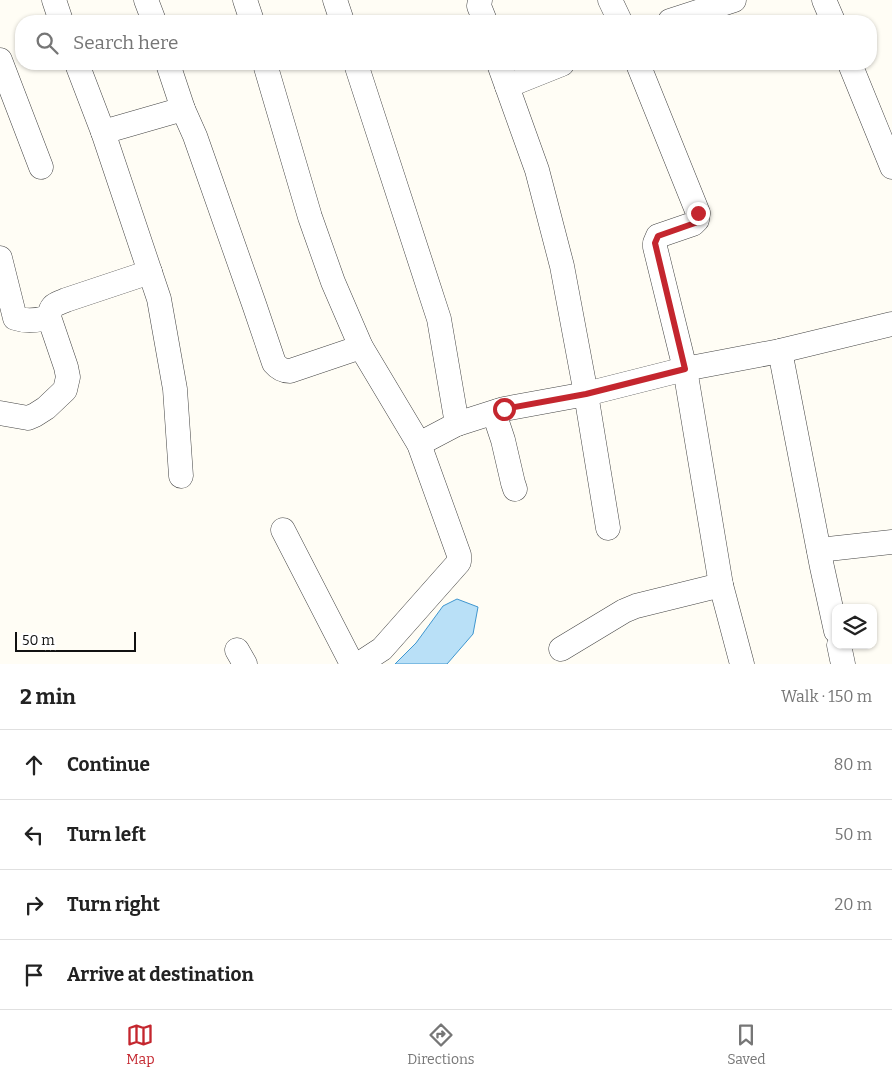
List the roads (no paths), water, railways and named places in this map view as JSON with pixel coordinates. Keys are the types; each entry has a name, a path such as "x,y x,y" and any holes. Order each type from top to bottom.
{"street":[{"path":"54,0 60,15"},
{"path":"146,0 152,15"},
{"path":"245,0 250,15"},
{"path":"335,0 340,15"},
{"path":"480,0 483,15"},
{"path":"610,0 617,15"},
{"path":"688,15 734,0"},
{"path":"824,0 830,15"},
{"path":"0,60 11,115 41,167"},
{"path":"79,70 103,132 159,298 175,389 181,476"},
{"path":"170,70 274,363 278,368 290,371 361,347"},
{"path":"267,70 310,217 333,282 361,347 420,444 459,555 459,562 382,649 359,664"},
{"path":"358,70 439,319 457,424"},
{"path":"501,70 537,170 562,266 586,394 608,528"},
{"path":"507,86 547,70"},
{"path":"640,70 698,213 695,223 658,236 655,243 685,369 722,585 742,664"},
{"path":"852,70 892,167"},
{"path":"103,132 183,109"},
{"path":"0,258 15,318 26,321 49,317"},
{"path":"0,413 28,418 46,408 64,390 68,377 49,317 50,309 53,306 150,272"},
{"path":"420,444 457,424 498,411 586,394 685,369 780,351 892,324"},
{"path":"780,351 832,612"},
{"path":"498,411 497,422 515,489"},
{"path":"283,530 352,664"},
{"path":"819,550 892,542"},
{"path":"561,649 624,611 636,606 722,585"},
{"path":"840,649 843,664"}],"water":[{"path":"457,599 478,607 473,634 447,664 395,664 416,643 443,606"}]}
